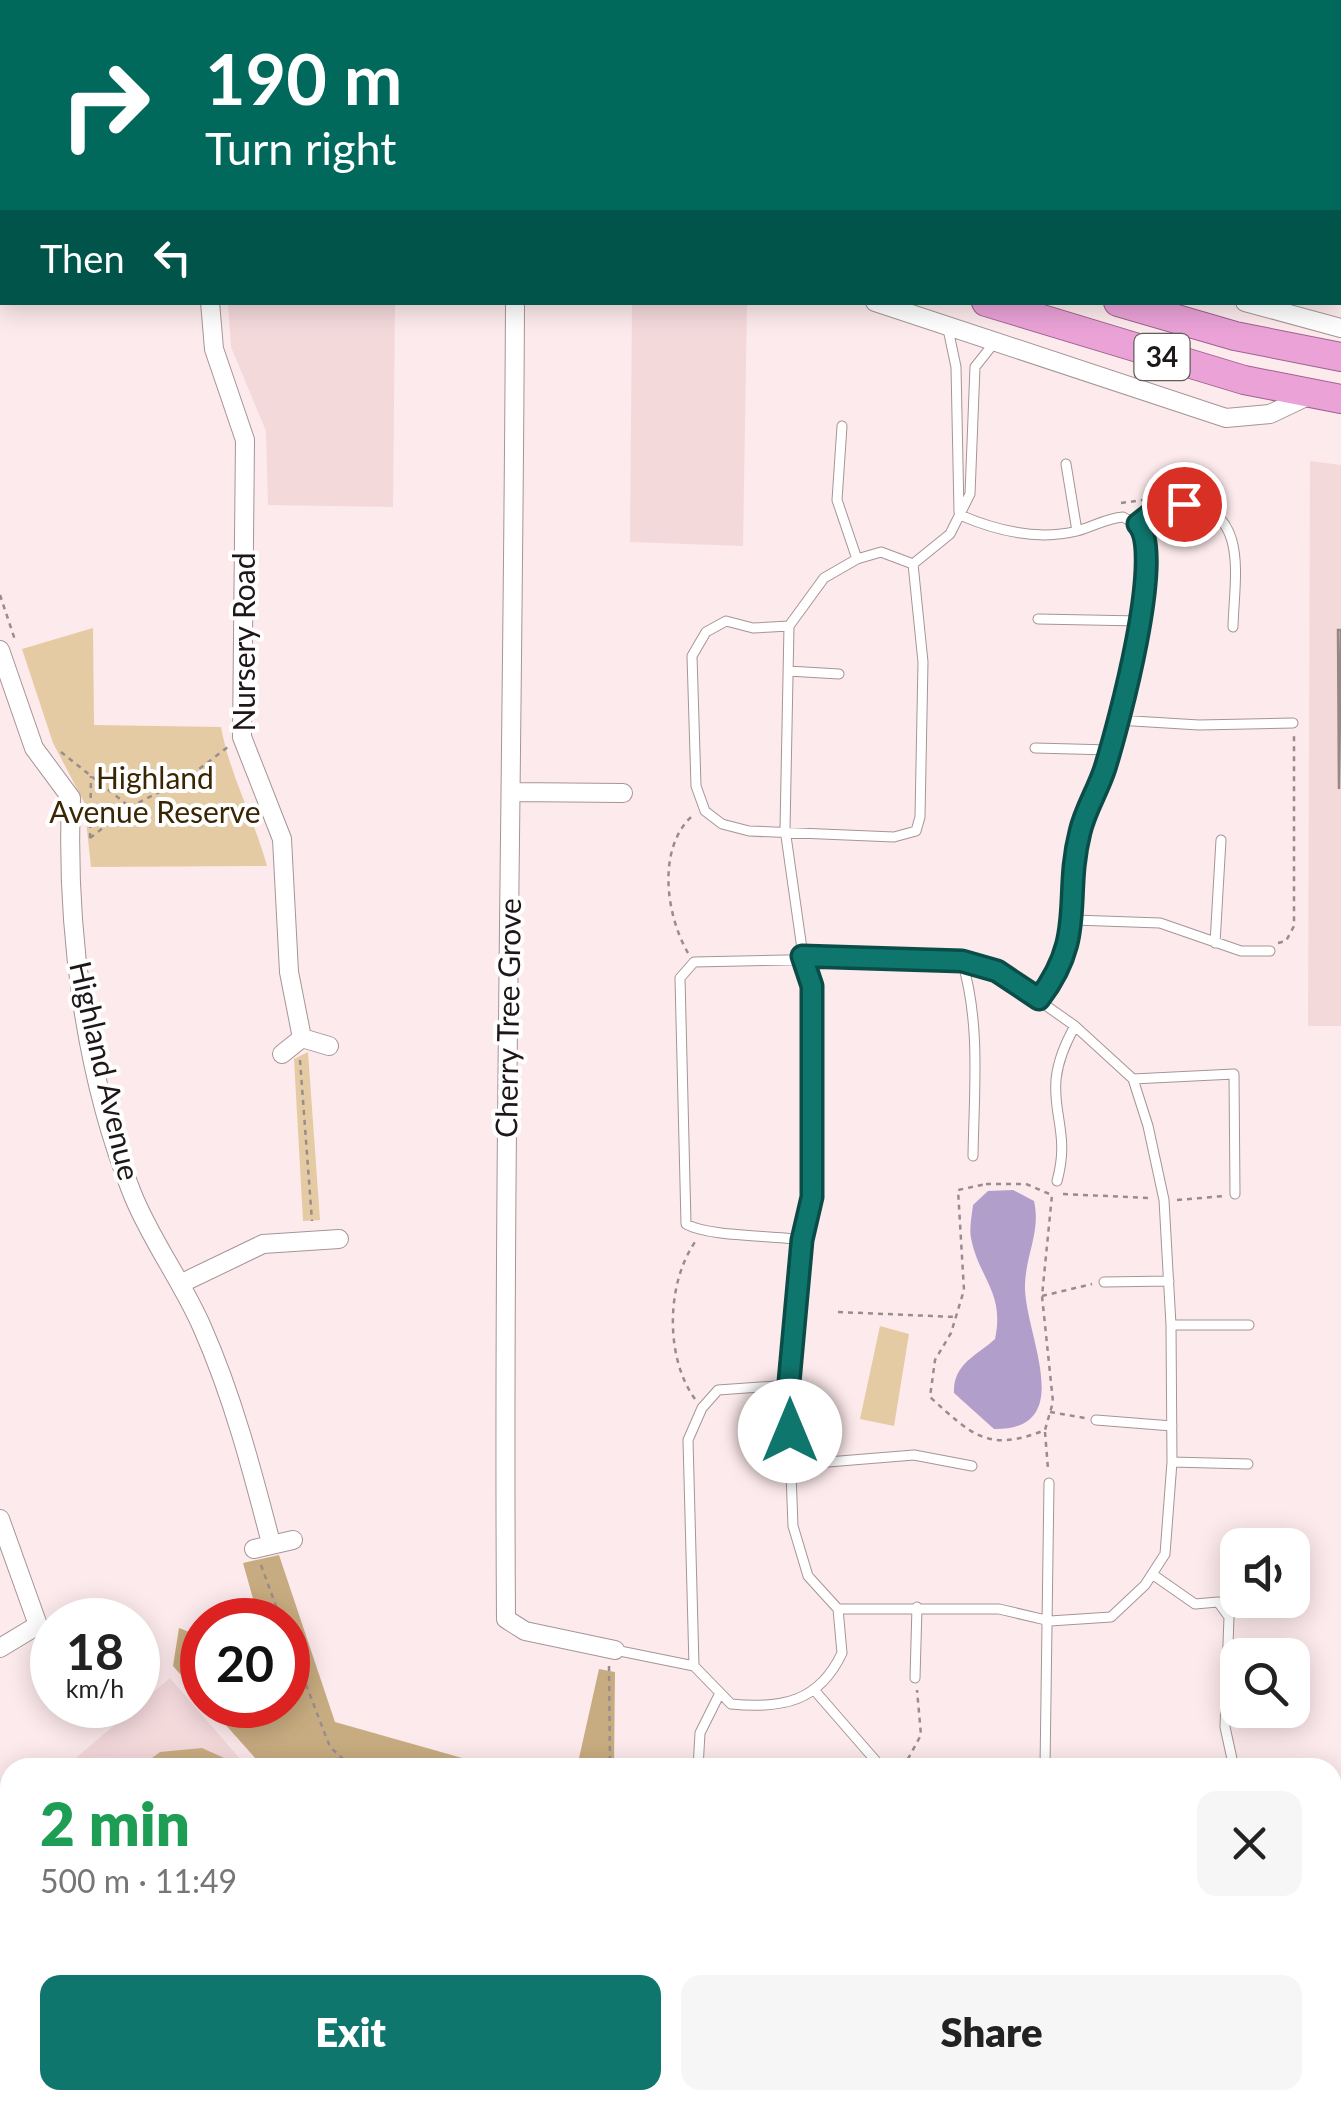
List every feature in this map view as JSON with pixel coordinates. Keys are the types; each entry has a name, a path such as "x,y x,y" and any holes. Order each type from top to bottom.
{"highway":[{"name":"34","path":"996,305 1244,380 1341,399"},
{"name":"34","path":"1128,305 1235,336 1341,357"}],"street":[{"name":"Nursery Road","path":"210,305 214,350 244,440 242,737 282,839 292,1046"},
{"name":"Cherry Tree Grove","path":"515,305 513,792 504,1302 506,1619 525,1631 611,1650"},
{"path":"883,305 1226,418 1270,414 1310,395"},
{"path":"1256,305 1341,328"},
{"name":"Highland Avenue","path":"10,650 34,748 71,798 67,849 80,984 111,1128 132,1195 182,1283 228,1388 263,1546"},
{"path":"513,792 623,793"},
{"path":"292,1046 330,1046"},
{"path":"182,1283 262,1244 339,1239"},
{"path":"0,1519 38,1625 0,1648"},
{"path":"263,1546 293,1540"}],"lane":[{"path":"948,328 956,367 960,515"},
{"path":"913,564 942,544 970,494 975,368 994,343"},
{"path":"842,426 838,500 857,559"},
{"path":"1066,464 1077,531"},
{"path":"1138,524 1150,510 1172,503 1211,509 1224,520 1232,531 1234,548 1234,627"},
{"path":"960,515 1012,533 1077,531 1117,517 1138,524 1148,544 1146,597 1110,750 1080,829 1074,864 1074,920 1063,961 1039,999"},
{"path":"789,1384 718,1390 702,1408 688,1440 694,1666 718,1695 732,1704 794,1704 815,1691 842,1653 838,1608 808,1576 793,1526 789,1384 802,1240 812,1197 812,986 802,956 785,829 788,626 824,578 857,559 881,552 913,564"},
{"path":"788,626 753,628 726,621 706,632 692,656 696,786 703,805 722,824 749,831 785,829 894,838 916,831 920,817 922,662 913,564"},
{"path":"1038,619 1140,620"},
{"path":"788,671 839,674"},
{"path":"1117,720 1199,725 1293,723"},
{"path":"1035,748 1110,750"},
{"path":"1215,943 1221,840"},
{"path":"1074,920 1160,923 1241,951 1270,951"},
{"path":"802,1240 759,1232 702,1232 686,1224 680,978 694,962 802,956 962,961 997,971 1039,999 1134,1079 1164,1200 1172,1426 1165,1554 1152,1574 1111,1616 1050,1621 999,1608 838,1608"},
{"path":"962,961 972,993 973,1156"},
{"path":"1057,1180 1065,1152 1052,1088 1057,1057 1075,1026"},
{"path":"1134,1079 1234,1074 1235,1194"},
{"path":"1104,1282 1169,1281"},
{"path":"1171,1325 1249,1325"},
{"path":"1096,1420 1172,1426"},
{"path":"791,1465 914,1455 972,1466"},
{"path":"1172,1462 1248,1464"},
{"path":"1045,1758 1049,1484"},
{"path":"1152,1574 1195,1604 1218,1602 1230,1618 1224,1692 1232,1758"},
{"path":"915,1678 917,1607"},
{"path":"611,1650 694,1666"},
{"path":"815,1691 873,1758"},
{"path":"699,1758 700,1732 718,1695"}],"path":[{"path":"0,595 10,650"},
{"path":"1270,951 1274,944 1286,941 1294,926 1293,723"},
{"path":"67,849 90,838 130,807 187,778 242,737"},
{"path":"50,744 130,807"},
{"path":"90,838 91,775"},
{"path":"694,962 674,929 669,865 672,839 703,805"},
{"path":"292,1046 304,1069 312,1238"},
{"path":"1045,1430 1013,1443 980,1436 930,1397 935,1360 964,1290 958,1190 1026,1184 1052,1194 1108,1193 1164,1200 1208,1200 1235,1194"},
{"path":"1049,1484 1045,1430 1053,1402 1042,1296 1052,1194"},
{"path":"702,1232 685,1256 676,1287 674,1334 678,1377 702,1408"},
{"path":"1042,1296 1104,1282"},
{"path":"838,1312 956,1316"},
{"path":"1050,1412 1096,1420"},
{"path":"263,1546 276,1598"},
{"path":"610,1758 611,1650"},
{"path":"909,1758 921,1735 915,1678"},
{"path":"310,1695 330,1747 342,1758"}],"shaded area":[{"path":"228,305 395,305 393,507 268,505 266,431 231,347"},
{"path":"632,305 747,305 743,546 630,542"},
{"path":"1310,461 1341,465 1341,1026 1308,1026"},
{"path":"1013,1190 1034,1201 1036,1212 1025,1284 1041,1396 1035,1414 1020,1425 994,1429 954,1393 961,1368 995,1339 997,1323 994,1297 971,1238 973,1205 988,1191"},
{"path":"279,1555 293,1598 253,1598 243,1563"},
{"path":"179,1628 180,1674 173,1666"},
{"path":"310,1647 335,1722 462,1758 255,1758 228,1728 310,1728"},
{"path":"599,1669 615,1672 614,1758 579,1758"},
{"path":"170,1678 180,1690 180,1728 213,1728 239,1758 76,1758 111,1728 160,1728 160,1686"},
{"path":"202,1748 224,1758 152,1758 160,1752"}],"green space":[{"name":"Highland Avenue Reserve","path":"93,628 94,725 221,727 267,866 91,867 84,802 53,743 22,649"},
{"path":"308,1052 320,1220 303,1221 294,1059"},
{"path":"880,1326 909,1334 894,1426 860,1419"}],"building":[{"path":"1338,630 1341,630 1339,789"}],"route":[{"path":"790,1431 788,1393 802,1240 812,1197 812,986 802,956 962,961 997,971 1039,999 1063,961 1074,920 1074,864 1080,829 1105,769 1146,597 1148,544 1138,524 1150,510 1172,503 1184,504"}]}
